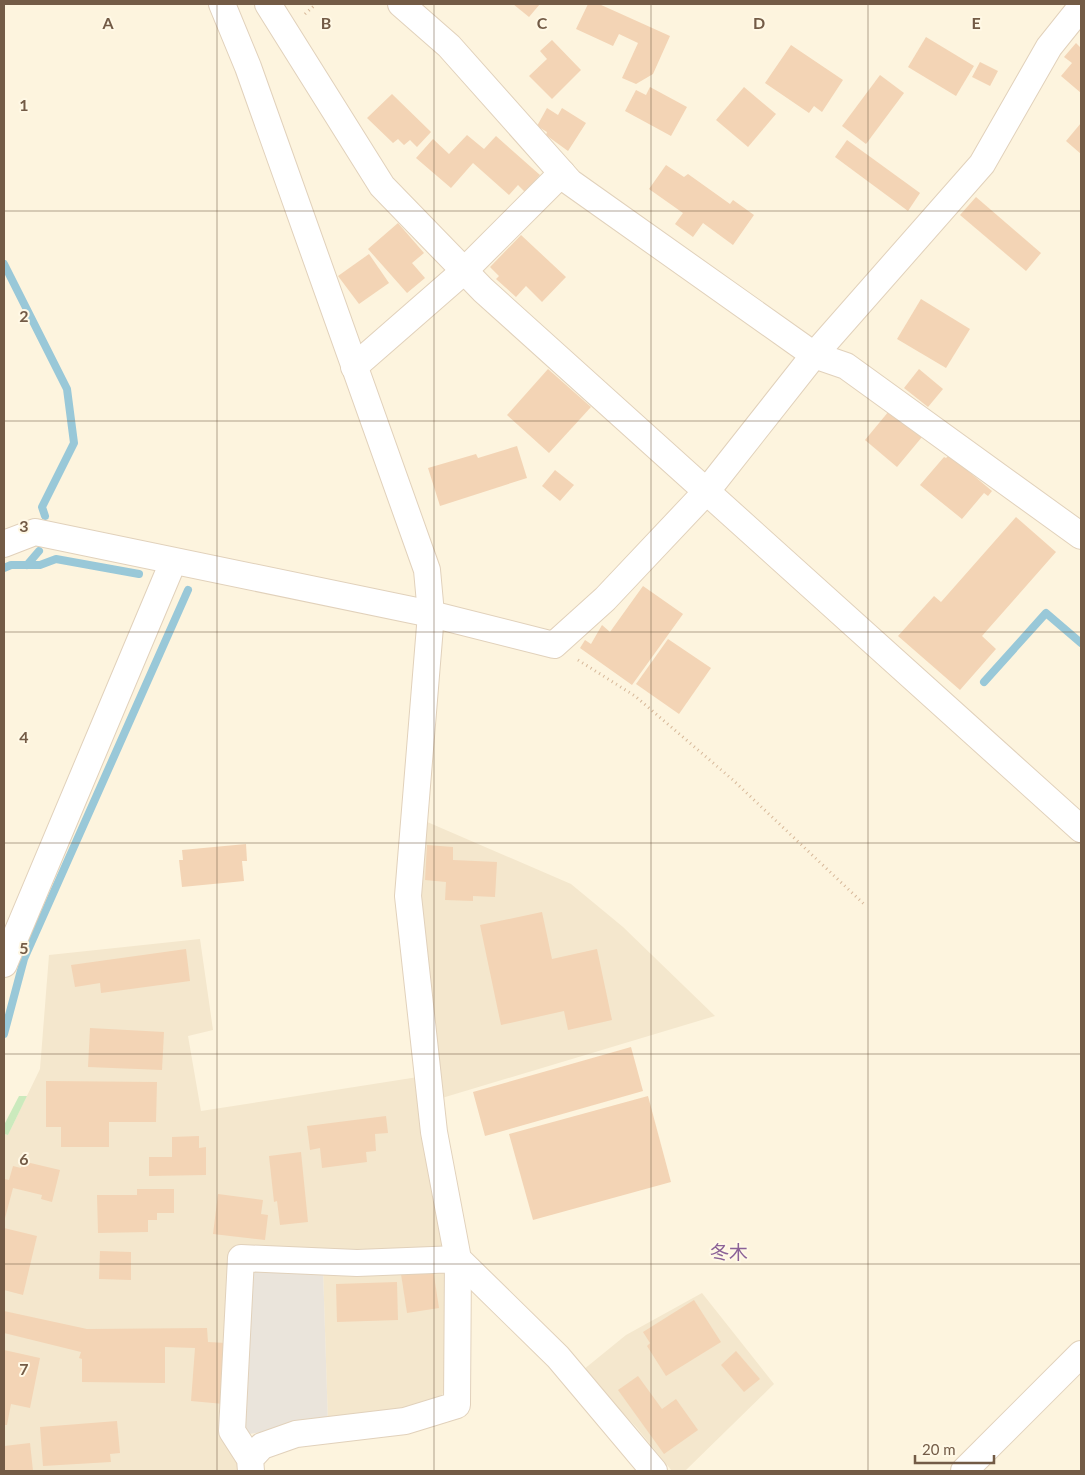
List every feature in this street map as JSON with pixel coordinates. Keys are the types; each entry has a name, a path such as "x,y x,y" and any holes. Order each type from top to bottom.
{"street":[{"path":"222,4 248,67 427,570 431,614 408,896 434,1132 458,1259 457,1405 405,1421 296,1434 262,1446 251,1465"},
{"path":"268,4 382,186 464,271 706,492 1081,829"},
{"path":"401,4 449,46 570,182 814,355 846,366 1081,536"},
{"path":"4,544 35,532 431,614 554,645 605,599 706,492 814,355 982,164 1049,47 1081,7"},
{"path":"354,367 464,271 562,172"},
{"path":"4,964 173,562"},
{"path":"251,1465 232,1431 241,1258 357,1263 458,1259 558,1357 654,1471"},
{"path":"964,1471 1081,1354"}],"path":[{"path":"554,645 635,696 733,780 866,906"}],"shaded area":[{"path":"425,821 571,884 623,927 715,1016 442,1098 424,975 420,885"},
{"path":"200,939 213,1030 188,1036 201,1111 418,1077 426,1155 443,1247 297,1254 239,1464 239,1471 4,1471 4,1134 8,1135 40,1069 49,955"},
{"path":"446,1263 449,1377 444,1392 436,1402 328,1423 323,1268"},
{"path":"250,1265 323,1268 328,1423 242,1435"},
{"path":"702,1293 774,1384 685,1471 672,1471 637,1428 583,1370 626,1335"}],"green space":[{"path":"19,1096 27,1096 8,1135 4,1134 4,1125"}],"building":[{"path":"513,4 540,4 529,17"},
{"path":"588,4 599,4 670,36 653,74 636,84 622,78 638,43 619,34 613,46 576,29"},
{"path":"926,37 974,66 956,96 908,67"},
{"path":"552,40 581,70 552,99 529,76 547,59 540,51"},
{"path":"1076,43 1081,48 1081,93 1061,76 1072,63 1064,57"},
{"path":"791,45 843,80 822,112 814,106 809,113 765,83"},
{"path":"980,62 998,71 990,86 972,77"},
{"path":"880,75 904,93 866,144 842,126"},
{"path":"650,87 687,107 671,136 625,111 636,90 646,95"},
{"path":"744,87 776,114 748,147 716,120"},
{"path":"392,94 431,132 417,147 410,140 404,145 398,139 393,143 367,118"},
{"path":"547,108 558,115 562,108 586,123 568,151 546,135 547,132 537,126"},
{"path":"1081,123 1081,154 1066,141"},
{"path":"467,135 484,149 496,136 540,175 525,192 518,185 509,195 473,163 451,188 416,158 433,139 449,154"},
{"path":"847,140 920,193 908,211 835,157"},
{"path":"666,165 684,177 688,174 730,204 733,200 754,215 733,245 703,223 693,237 675,224 683,213 649,189"},
{"path":"976,197 1041,253 1026,271 960,215"},
{"path":"398,223 424,253 412,263 425,278 407,293 368,249"},
{"path":"521,235 566,277 542,302 526,286 516,297 496,279 499,276 490,267"},
{"path":"369,254 389,283 359,304 338,276"},
{"path":"921,299 970,329 946,368 897,339"},
{"path":"548,369 591,407 549,453 507,415"},
{"path":"919,369 943,389 928,407 904,388"},
{"path":"889,411 922,437 897,467 865,440"},
{"path":"517,446 527,478 440,506 428,468 476,454 478,458"},
{"path":"949,455 992,491 988,496 984,493 962,519 920,485 944,457 946,458"},
{"path":"555,470 574,485 560,501 542,486"},
{"path":"1016,517 1056,552 982,636 996,649 960,690 898,636 934,596 941,602"},
{"path":"643,586 683,614 632,685 580,648 585,640 591,644 602,625 610,632"},
{"path":"668,639 711,668 679,714 636,684"},
{"path":"246,844 247,861 242,861 244,881 182,887 179,860 183,860 182,850"},
{"path":"427,845 453,847 453,860 497,862 495,897 473,896 473,901 445,900 446,882 425,880"},
{"path":"542,912 552,959 597,949 612,1020 568,1030 564,1011 501,1025 480,925"},
{"path":"186,949 190,981 101,993 100,983 75,987 71,965"},
{"path":"90,1028 164,1032 162,1070 88,1067"},
{"path":"631,1047 643,1091 485,1136 473,1092"},
{"path":"46,1081 157,1082 156,1122 109,1122 109,1147 61,1147 61,1127 46,1127"},
{"path":"648,1096 671,1182 533,1220 509,1134"},
{"path":"386,1116 388,1133 375,1134 376,1151 366,1152 367,1162 322,1168 320,1148 310,1150 307,1126"},
{"path":"199,1136 199,1148 206,1147 206,1175 149,1176 149,1157 172,1157 172,1137"},
{"path":"301,1152 308,1222 280,1225 277,1201 274,1202 269,1156"},
{"path":"22,1161 60,1170 52,1202 41,1199 42,1195 13,1188 4,1222 4,1179 9,1180 13,1166 21,1168"},
{"path":"137,1189 174,1189 174,1213 157,1213 157,1220 148,1220 148,1232 98,1233 97,1195 137,1195"},
{"path":"218,1194 263,1200 261,1214 268,1215 265,1240 213,1234"},
{"path":"4,1228 37,1236 23,1295 4,1290"},
{"path":"100,1251 131,1252 131,1280 99,1279"},
{"path":"433,1269 439,1308 407,1313 401,1274"},
{"path":"397,1282 398,1320 337,1322 336,1284"},
{"path":"694,1300 721,1342 666,1376 647,1346 650,1343 643,1332"},
{"path":"4,1311 87,1329 207,1328 208,1342 226,1343 224,1404 191,1401 195,1348 165,1347 165,1383 82,1382 82,1359 79,1358 81,1352 4,1333"},
{"path":"4,1350 40,1358 30,1408 11,1404 7,1425 4,1425"},
{"path":"736,1351 760,1379 744,1392 721,1365"},
{"path":"638,1376 662,1409 676,1399 698,1430 664,1454 618,1390"},
{"path":"117,1421 120,1453 110,1454 111,1462 43,1466 40,1427"},
{"path":"30,1443 33,1471 4,1471 4,1446"}],"waterway":[{"path":"4,264 67,389 74,443 42,507 45,516"},
{"path":"27,565 39,551"},
{"path":"4,568 11,565 40,565 56,559 139,574"},
{"path":"4,1034 24,959 188,590"},
{"path":"984,682 1046,613 1081,643"}],"district":[{"name":"冬木","path":"729,1252"}]}
